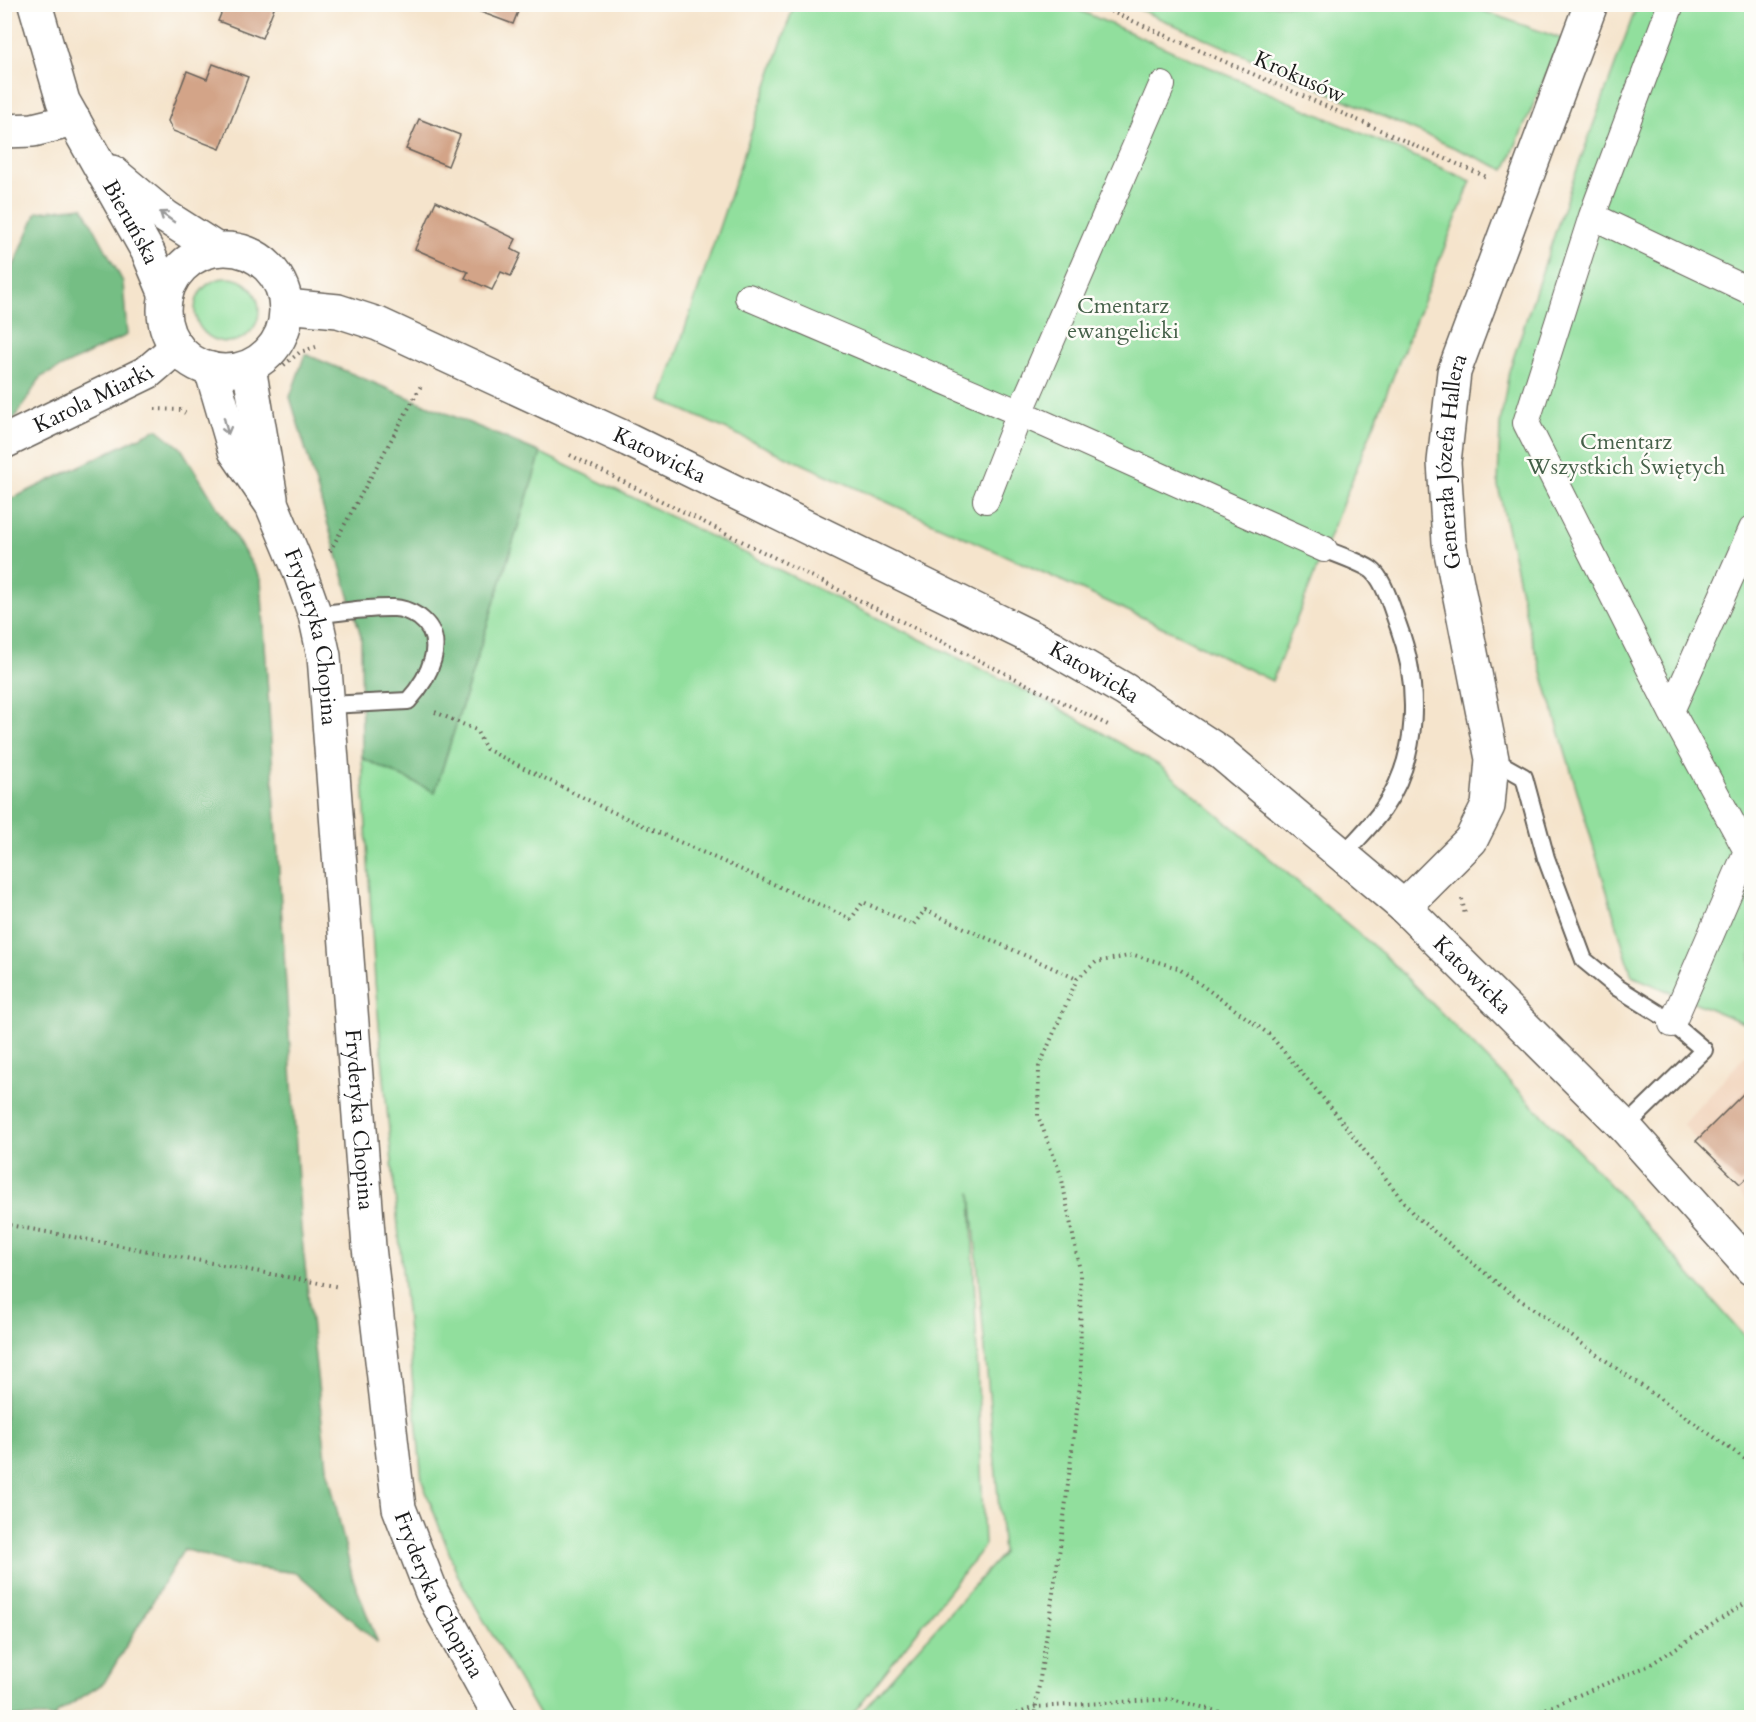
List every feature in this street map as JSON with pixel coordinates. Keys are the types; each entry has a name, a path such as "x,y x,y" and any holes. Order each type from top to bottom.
{"street":[{"name":"Bieruńska","path":"35,4 63,101 89,151 148,252 166,296"},
{"name":"Generała Józefa Hallera","path":"1404,906 1471,840 1488,806 1492,759 1449,542 1444,462 1454,372 1591,4"},
{"path":"1671,4 1592,216 1526,423 1671,711 1749,852 1672,1024"},
{"path":"986,500 1020,413 1162,85"},
{"path":"4,131 33,130 74,120"},
{"name":"Bieruńska","path":"89,151 166,217 216,249"},
{"path":"1592,216 1752,292"},
{"path":"216,249 236,250 255,257 271,269 282,286 286,306 285,325 278,343 265,357 249,367 230,371 211,369 189,360 177,347 168,331 165,314 166,296 176,274 194,258 216,249"},
{"path":"748,297 1020,413 1324,549"},
{"name":"Katowicka","path":"286,306 338,311 378,324 629,440 1051,647 1125,690 1221,753 1404,906 1625,1128 1751,1268"},
{"name":"Karola Miarki","path":"4,442 148,372 177,347"},
{"name":"Fryderyka Chopina","path":"249,367 272,505 315,615 324,656 369,1247 399,1508 432,1593 501,1718"},
{"name":"Fryderyka Chopina","path":"211,369 235,451 272,505"},
{"path":"1671,711 1752,529"}],"lane":[{"path":"1324,549 1374,571 1389,600 1408,652 1413,697 1411,740 1399,778 1384,807 1344,854"},
{"path":"315,615 394,608 411,611 426,622 435,640 433,662 422,685 408,701 329,705"},
{"path":"1492,759 1524,777 1546,858 1584,960 1618,988 1672,1024 1704,1050 1625,1128"}],"path":[{"name":"Krokusów","path":"1094,4 1494,180"},
{"path":"325,561 423,384"},
{"path":"149,410 180,410 190,416"},
{"path":"559,450 1119,730"},
{"path":"408,701 476,730 486,749 604,808 851,919 863,902 913,925 925,910 1077,979"},
{"path":"1034,1718 1062,1534 1082,1376 1080,1271 1061,1175 1038,1116 1039,1067 1077,979 1096,962 1134,955 1178,968 1270,1035 1414,1215 1502,1287 1752,1464"},
{"path":"4,1224 348,1289"},
{"path":"1524,1718 1648,1666 1752,1599"},
{"path":"1006,1718 1035,1707 1172,1699 1242,1718"}],"shaded area":[{"path":"1751,1049 1751,1207 1683,1124"}],"green space":[{"name":"Cmentarz ewangelicki","path":"794,5 1067,5 1471,181 1272,681 1148,620 661,400"},
{"path":"1129,5 1467,5 1562,39 1505,170"},
{"name":"Cmentarz Wszystkich Świętych","path":"1637,5 1751,5 1751,1026 1632,976 1529,629 1498,486 1500,425 1509,371 1567,197"},
{"path":"83,207 123,282 127,335 41,377 14,419 5,423 5,286 37,212"},
{"path":"227,278 239,280 250,287 257,298 259,310 257,322 250,333 239,340 227,342 215,340 204,333 197,322 195,310 197,298 204,287 215,280"},
{"path":"305,354 541,453 435,792 362,758 361,636 290,397"},
{"path":"157,429 181,448 261,579 301,1229 327,1467 352,1576 378,1643 297,1573 236,1565 184,1549 104,1683 57,1713 55,1717 5,1717 5,502"},
{"path":"541,453 1048,702 1159,765 1383,954 1597,1170 1751,1343 1751,1717 856,1717 1003,1553 971,1192 984,1546 850,1717 540,1717 458,1576 422,1481 375,982 362,758 435,792"}],"building":[{"path":"225,4 265,4 274,8 262,38 218,21"},
{"path":"459,4 521,4 513,24"},
{"path":"213,64 248,77 220,149 173,131 168,121 187,71 207,79"},
{"path":"419,119 460,135 448,166 406,149"},
{"path":"436,201 516,239 511,249 521,254 511,276 501,272 492,290 465,278 468,272 415,249"},
{"path":"1752,1085 1752,1173 1740,1184 1696,1141"}]}
